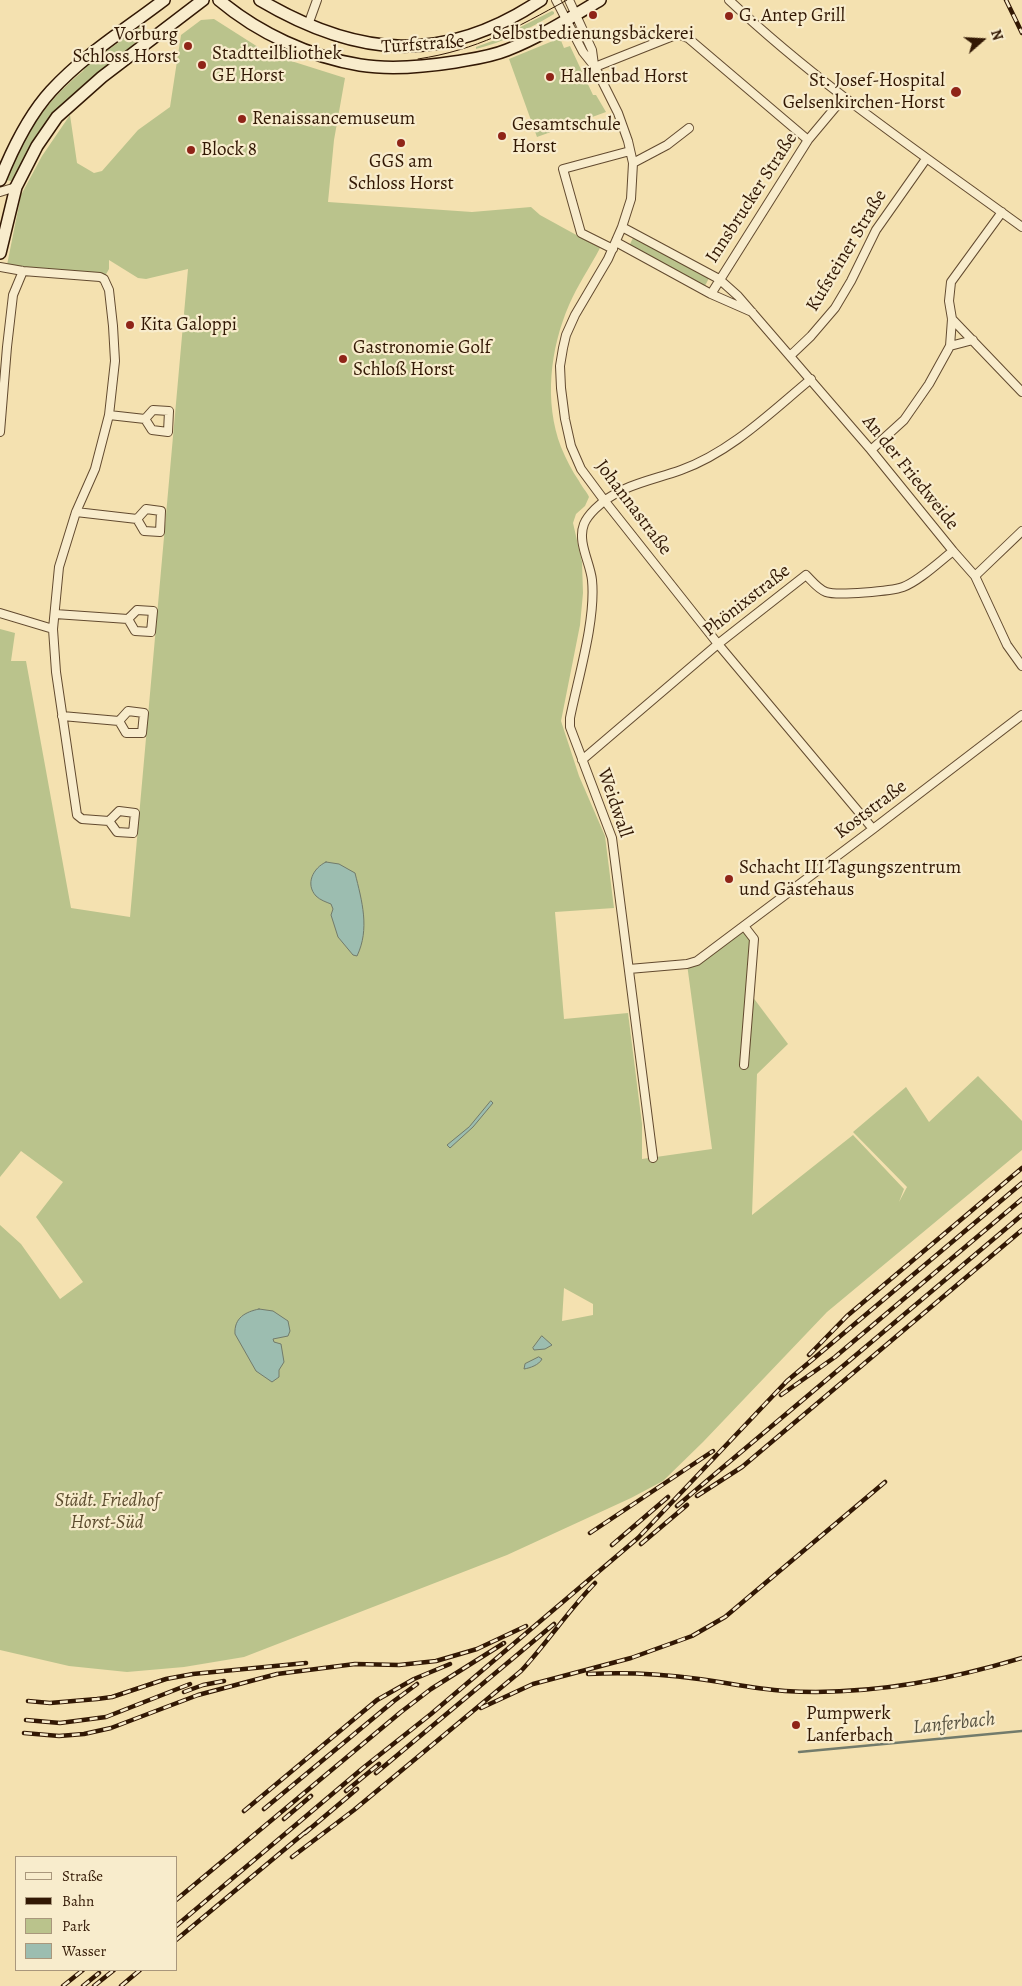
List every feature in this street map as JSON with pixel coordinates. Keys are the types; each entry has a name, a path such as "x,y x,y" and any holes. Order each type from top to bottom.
{"main road":[{"path":"0,180 21,134 51,92 87,57 164,0"},
{"path":"0,253 16,187 37,146 57,117 102,77 203,0"},
{"name":"Turfstraße","path":"219,0 266,32 290,44 344,61 382,67 427,66 495,54 536,38 600,0"},
{"name":"Turfstraße","path":"261,0 308,25 338,37 402,47 428,46 477,34 508,20 541,0"}],"street":[{"path":"308,25 317,0"},
{"name":"Johannastraße","path":"556,0 572,17"},
{"name":"Johannastraße","path":"569,0 572,17 583,52 595,67 618,113 633,163 631,199 622,227 614,246 566,334 560,366 565,419 571,446 581,469 604,500 718,644 873,830"},
{"path":"729,0 761,30 844,98 1022,227"},
{"path":"595,67 678,34 688,38 808,140"},
{"name":"Innsbrucker Straße","path":"711,294 808,140 844,98"},
{"path":"633,163 667,146 690,128"},
{"name":"An der Friedweide","path":"630,150 563,169 581,233 614,246 711,294 753,312"},
{"name":"Kufsteiner Straße","path":"790,355 811,336 835,308 851,281 876,230 926,159"},
{"path":"0,192 16,187"},
{"path":"870,450 904,420 929,384 950,346 952,318 949,301 951,282 1002,212"},
{"name":"An der Friedweide","path":"622,227 719,279 753,312 975,576 1006,645 1022,666"},
{"path":"0,267 23,272 100,277 104,279 109,290 115,361 109,415 94,469 76,512 59,567 53,629 56,672 77,815 82,819 109,821"},
{"path":"0,432 6,347 13,295 23,272"},
{"path":"952,318 1022,392"},
{"path":"950,346 973,340"},
{"path":"604,500 636,484 682,470 712,455 747,432 811,379"},
{"path":"109,415 145,418"},
{"name":"Weidwall","path":"604,500 584,523 581,535 592,577 592,605 570,718 570,727 612,838 653,1158"},
{"path":"76,512 137,519"},
{"path":"975,576 1022,532"},
{"name":"Phönixstraße","path":"582,760 718,644 806,575 816,586 825,592 837,594 894,589 911,583 953,551"},
{"path":"0,613 53,629"},
{"path":"55,614 128,619"},
{"name":"Koststraße","path":"629,969 687,964 697,961 873,830 1022,715"},
{"path":"62,716 119,721"},
{"path":"744,926 754,939 744,1065"}],"green space":[{"path":"552,11 554,14 526,30 476,49 476,47 495,40"},
{"name":"Städt. Friedhof Horst-Süd","path":"214,19 269,54 345,78 334,140 328,202 472,212 531,207 540,215 600,248 569,305 557,339 551,394 552,412 561,447 589,497 585,506 576,514 573,523 582,562 583,593 580,625 561,721 579,776 605,836 614,908 555,912 564,1019 628,1013 642,1124 642,1159 712,1149 687,964 744,926 754,939 749,992 788,1044 757,1074 752,1215 853,1135 904,1189 899,1202 907,1187 853,1132 906,1087 929,1122 978,1076 1022,1121 1022,1150 827,1312 703,1442 663,1481 631,1498 507,1555 244,1657 184,1667 127,1672 69,1666 0,1650 0,1225 21,1244 60,1299 83,1282 36,1217 63,1182 21,1151 0,1177 0,629 15,633 11,661 26,661 71,908 130,917 188,269 146,279 138,278 109,260 109,269 105,276 7,265 21,195 42,156 70,115 77,163 94,173 102,171 138,130 170,107 181,35 201,20","holes":["564,1288 593,1304 593,1315 562,1321"]},
{"path":"141,26 145,27 137,41 82,86 67,101 54,115 28,152 11,181 6,180 5,177 29,132 58,94 86,66"},
{"name":"Hallenbad Horst","path":"560,38 564,48 570,46 593,95 596,95 606,112 537,137 509,59"},
{"path":"633,238 709,278 705,286 629,246"}],"water":[{"path":"326,862 339,864 355,873 364,915 363,936 357,956 353,955 338,937 331,915 333,909 331,904 318,897 311,886 314,872"},
{"path":"491,1101 493,1103 473,1127 450,1148 447,1145 469,1127"},
{"path":"259,1309 273,1311 288,1321 290,1331 288,1336 273,1339 274,1342 281,1344 284,1362 279,1370 279,1377 272,1382 256,1371 235,1334 238,1320 245,1314"},
{"path":"542,1336 552,1345 545,1349 534,1350 533,1348"},
{"path":"539,1357 542,1359 539,1363 524,1369 525,1364"}],"waterway":[{"name":"Lanferbach","path":"799,1752 1022,1731"}],"tram line":[{"path":"418,59 459,50 496,37 567,0"}],"railway":[{"path":"1006,0 1022,33"},
{"path":"809,1355 847,1316 1022,1168"},
{"path":"178,1924 363,1768 431,1714 638,1538 787,1381 1022,1183"},
{"path":"781,1395 835,1357 1022,1199"},
{"path":"677,1506 1022,1215"},
{"path":"697,1496 742,1467 1022,1230"},
{"path":"590,1533 713,1451"},
{"path":"481,1708 533,1684 631,1658 692,1636 725,1617 885,1482"},
{"path":"612,1545 668,1497"},
{"path":"641,1544 687,1505"},
{"path":"292,1857 354,1810 521,1671 595,1583"},
{"path":"376,1773 554,1624"},
{"path":"24,1733 59,1736 84,1734 111,1728 198,1695 277,1674 355,1664 399,1665 436,1661 477,1649 526,1626"},
{"path":"178,1898 401,1712 431,1689 504,1643"},
{"path":"588,1674 658,1675 785,1691 845,1691 875,1689 935,1680 1022,1658"},
{"path":"28,1701 50,1703 112,1697 166,1679 193,1674 306,1663"},
{"path":"244,1811 377,1700 414,1679 450,1664"},
{"path":"184,1692 203,1685 224,1681"},
{"path":"26,1720 60,1723 106,1717 190,1684"},
{"path":"264,1809 417,1684"},
{"path":"346,1791 379,1764"},
{"path":"305,1833 357,1789"},
{"path":"284,1819 311,1796"},
{"path":"178,1938 309,1829"},
{"path":"63,1986 82,1971"},
{"path":"94,1986 113,1971"},
{"path":"121,1986 139,1971"},
{"path":"83,1986 99,1973"}],"place":[{"name":"Selbstbedienungsbäckerei","path":"593,15"},
{"name":"G. Antep Grill","path":"729,16"},
{"name":"Vorburg Schloss Horst","path":"188,46"},
{"name":"Stadtteilbliothek GE Horst","path":"202,65"},
{"name":"Hallenbad Horst","path":"550,77"},
{"name":"St. Josef-Hospital Gelsenkirchen-Horst","path":"956,92"},
{"name":"Renaissancemuseum","path":"242,119"},
{"name":"Gesamtschule Horst","path":"502,136"},
{"name":"GGS am Schloss Horst","path":"401,143"},
{"name":"Block 8","path":"191,150"},
{"name":"Kita Galoppi","path":"130,325"},
{"name":"Gastronomie Golf Schloß Horst","path":"343,359"},
{"name":"Schacht III Tagungszentrum und Gästehaus","path":"729,879"},
{"name":"Pumpwerk Lanferbach","path":"796,1725"}]}
